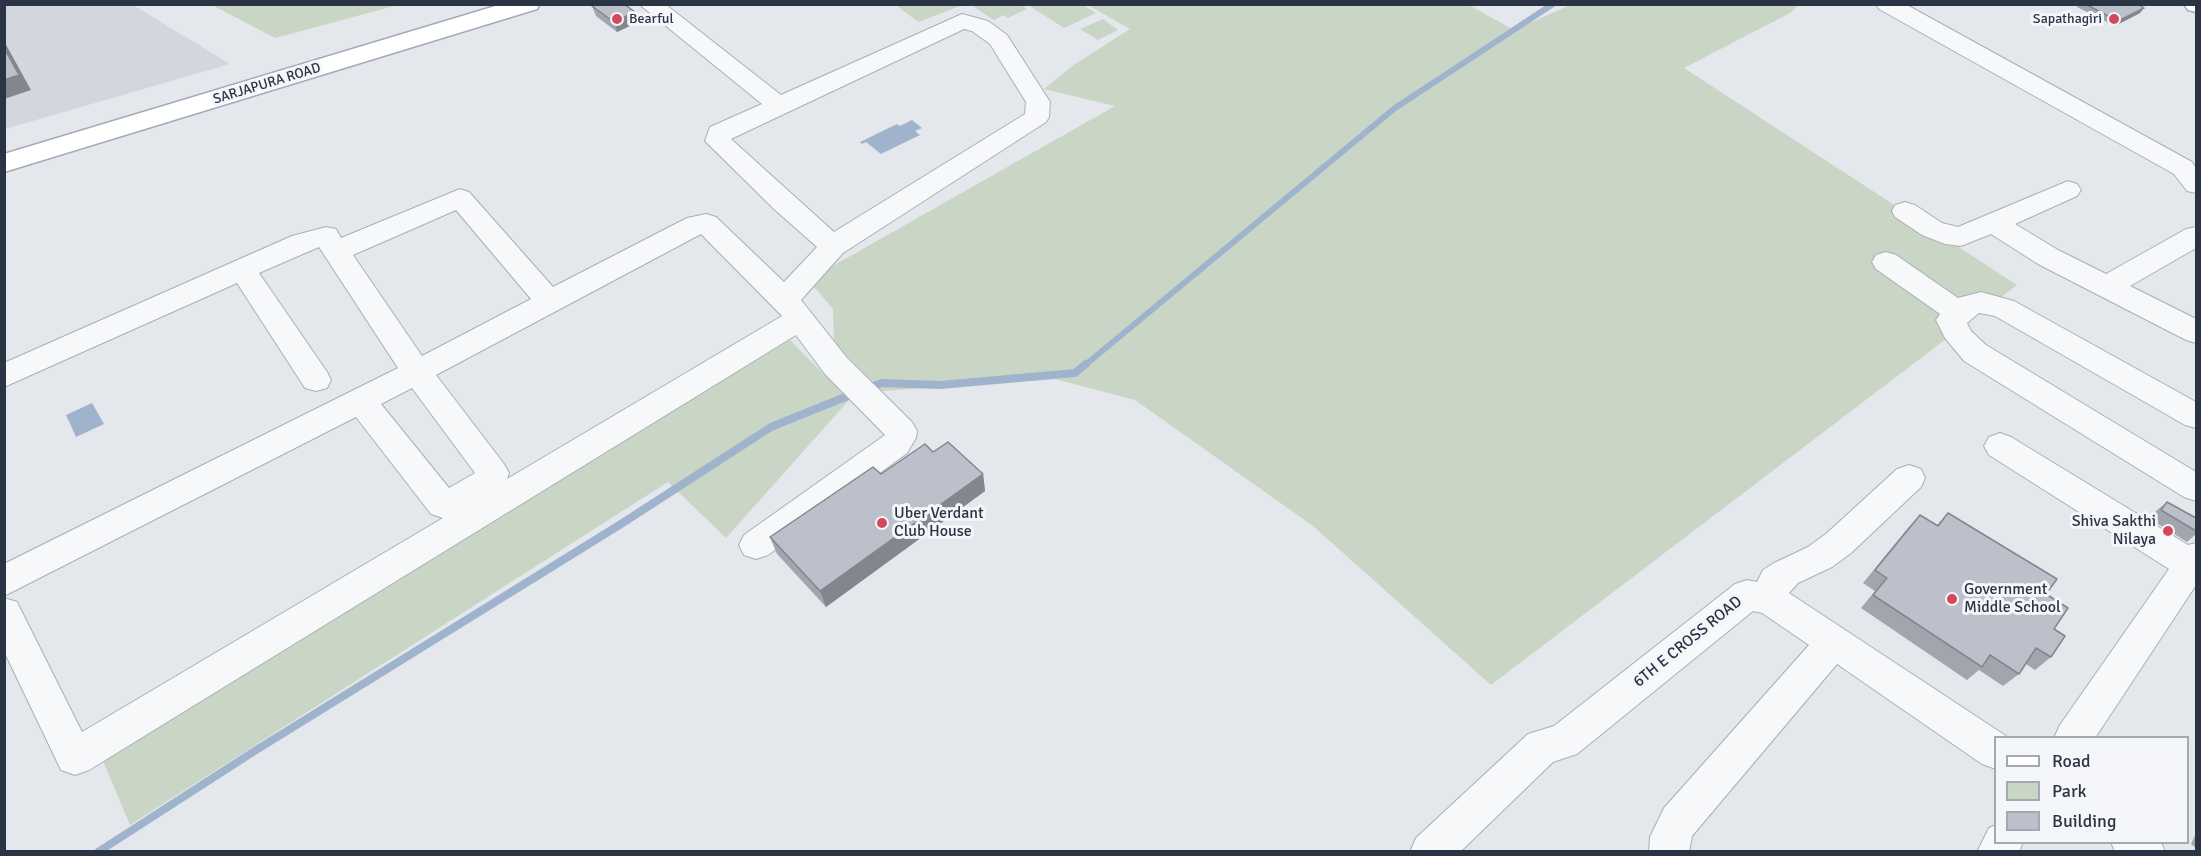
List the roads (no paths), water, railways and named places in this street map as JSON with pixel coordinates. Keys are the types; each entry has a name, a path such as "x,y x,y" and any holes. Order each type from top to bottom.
{"main road":[{"name":"SARJAPURA ROAD","path":"4,142 470,4"},
{"name":"SARJAPURA ROAD","path":"4,163 529,4"}],"street":[{"path":"650,4 779,105"},
{"path":"1887,4 2183,168 2196,185"},
{"path":"4,613 75,758 792,310 833,246 1037,117 1038,102 999,40 980,26 962,21 719,132 718,141 783,203 833,246"},
{"path":"1905,210 1932,229 1954,237 1961,237 2068,190"},
{"path":"336,251 460,198 549,301"},
{"path":"4,581 361,401 702,223 709,226 792,310 836,366 901,431 896,444 756,544"},
{"path":"1993,224 2048,257 2196,332"},
{"path":"4,375 242,269 327,236 416,371 493,473 491,479 450,504 443,504 361,401"},
{"path":"2108,288 2134,269 2196,236"},
{"path":"1886,261 1959,313"},
{"path":"242,269 316,380"},
{"path":"2196,416 2004,308 1981,302 1970,304 1951,320 1960,338 1975,353 2196,488"},
{"path":"2000,446 2193,560 2074,736"},
{"path":"1909,478 1839,543 1820,557 1785,573 1775,581 1770,598 1994,749"},
{"name":"6TH E CROSS ROAD","path":"1430,852 1542,747 1564,741 1747,595 1770,598"},
{"path":"1669,852 1670,837 1678,822 1834,642"}],"water":[{"path":"912,120 922,128 915,131 920,135 881,154 866,142 862,144 860,142 897,124 900,126"},
{"path":"92,403 104,424 76,437 66,415"}],"waterway":[{"path":"1084,366 1395,108 1553,4"},
{"path":"866,389 882,383 940,385 1075,373 1086,364"},
{"path":"98,852 253,752 621,524 771,427 855,393"}],"place":[{"name":"Bearful","path":"617,19"},
{"name":"Sapathagiri","path":"2114,19"},
{"name":"Uber Verdant Club House","path":"882,523"},
{"name":"Shiva Sakthi Nilaya","path":"2168,531"},
{"name":"Government Middle School","path":"1952,599"}]}
